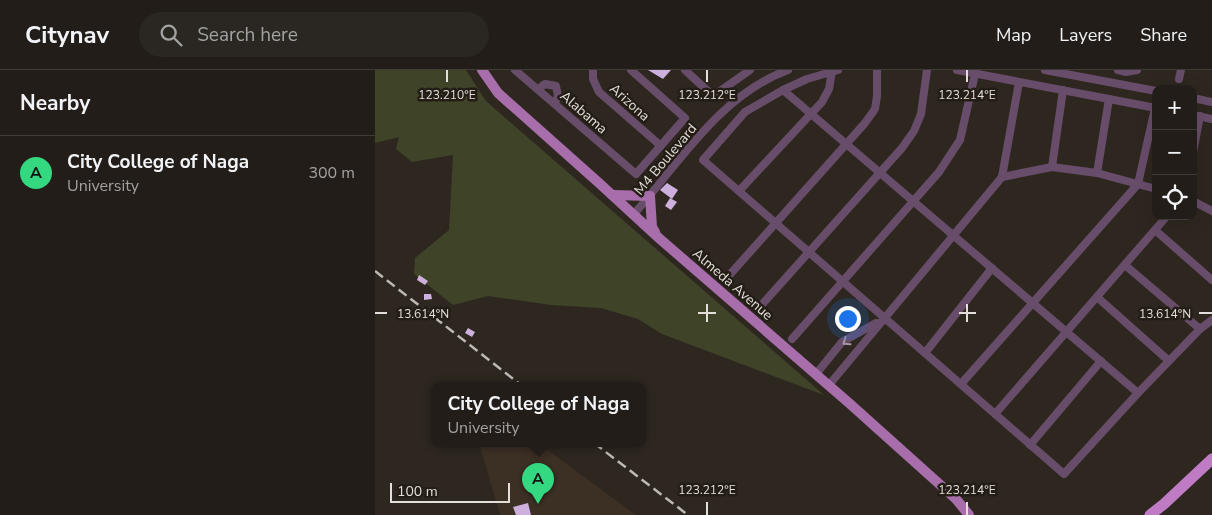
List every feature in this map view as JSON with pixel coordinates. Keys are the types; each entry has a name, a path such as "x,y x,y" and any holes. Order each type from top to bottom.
{"highway":[{"path":"1150,515 1212,458"}],"main road":[{"name":"Almeda Avenue","path":"481,70 497,93 660,239 829,385 956,499 969,515"},
{"path":"613,195 650,196 652,227 660,239"}],"street":[{"name":"Alabama","path":"515,70 636,174 661,146"},
{"name":"Arizona","path":"593,70 593,79 599,92 661,146"},
{"path":"631,70 685,118 661,146"},
{"path":"685,70 713,96 750,70"},
{"name":"M4 Boulevard","path":"634,214 722,111 749,89 788,70"},
{"path":"725,280 875,109 877,70"},
{"path":"758,309 902,148 914,130 921,114 927,70"},
{"path":"957,70 1152,107"},
{"path":"1045,70 1152,90"},
{"path":"1118,70 1126,72 1137,70"},
{"path":"1179,79 1181,70"},
{"path":"835,71 807,79 783,90 745,112 703,160 1064,474 1138,392 1200,329 1212,320"},
{"path":"739,191 822,102 835,71"},
{"path":"792,339 939,172 960,140 975,74"},
{"path":"829,385 1002,177 1019,82"},
{"path":"538,89 545,84 556,86 558,96 555,103"},
{"path":"783,90 1138,392"},
{"path":"1052,167 1063,90"},
{"path":"1097,173 1109,99"},
{"path":"1197,99 1212,102"},
{"path":"1197,116 1212,119"},
{"path":"961,384 1138,184 1152,121"},
{"path":"1002,177 1052,167 1097,173 1152,187"},
{"path":"1197,203 1212,211"},
{"path":"995,414 1164,220"},
{"path":"1155,230 1212,280"},
{"path":"1125,265 1200,329"},
{"path":"925,353 993,268"},
{"path":"1097,297 1169,362"},
{"path":"816,374 843,342 884,317"},
{"path":"1030,445 1101,361"}],"shaded area":[{"path":"480,447 543,447 636,515 500,515"}],"green space":[{"path":"375,70 466,70 486,101 824,395 662,334 638,319 601,308 551,305 488,296 453,305 414,274 415,258 449,230 453,155 412,162 396,149 399,137 375,143"}],"building":[{"path":"648,70 671,70 663,79"},
{"path":"667,183 678,190 672,199 660,190"},
{"path":"670,198 677,202 671,210 665,206"},
{"path":"419,275 428,281 425,285 417,280"},
{"path":"424,294 431,294 432,299 424,300"},
{"path":"468,328 475,332 472,337 465,333"},
{"path":"528,503 531,515 516,515 513,507"}],"railway":[{"path":"375,271 517,382"},
{"path":"599,447 688,515"}],"place":[{"name":"City College of Naga","path":"538,504"}]}
